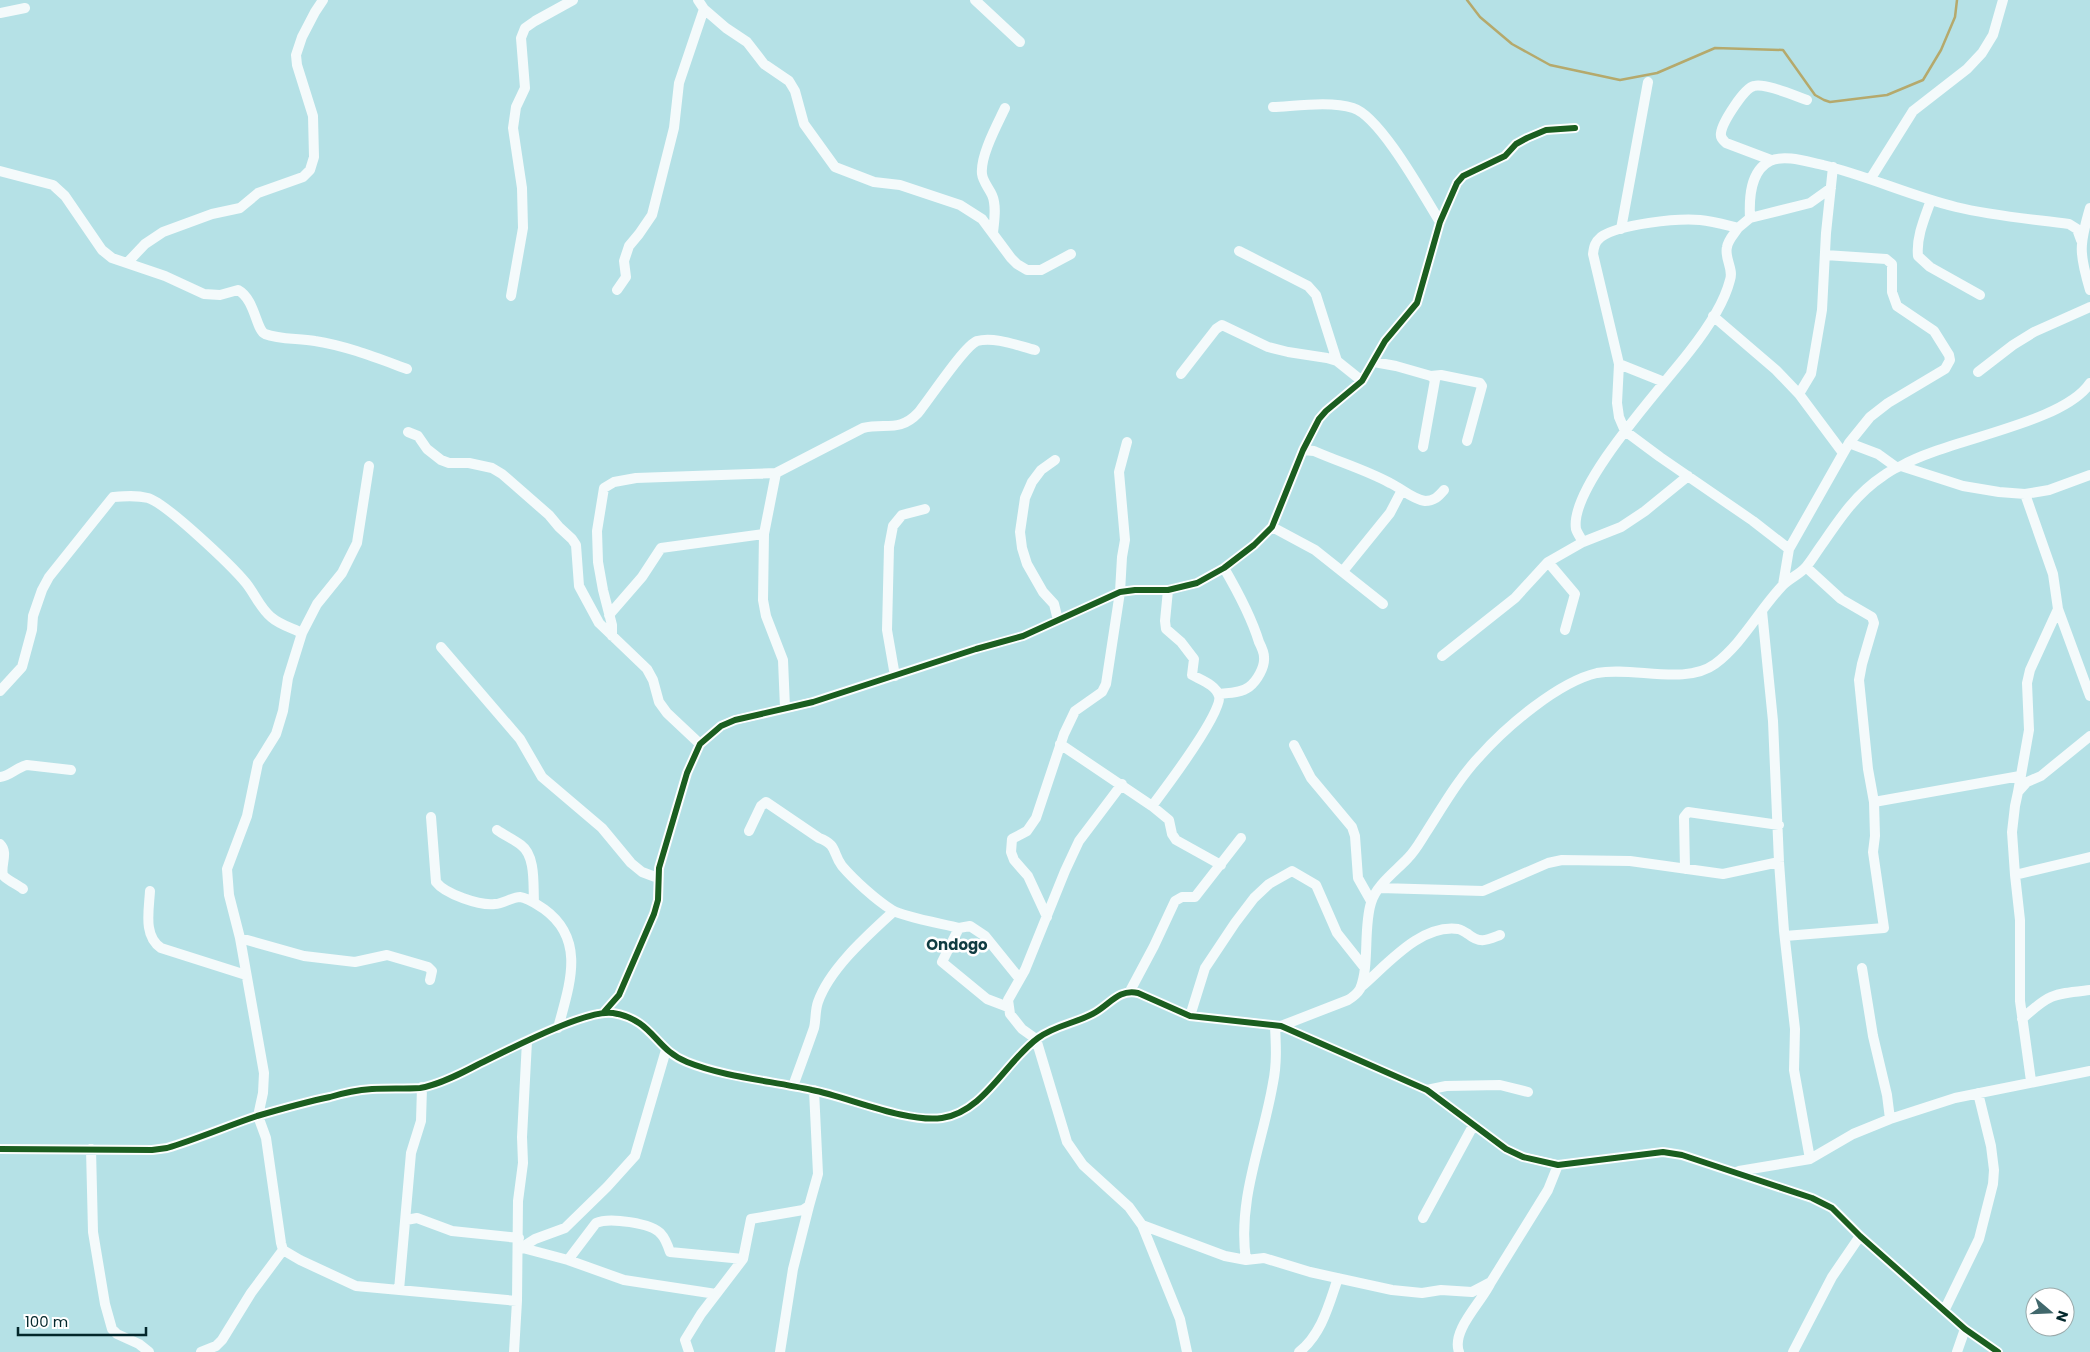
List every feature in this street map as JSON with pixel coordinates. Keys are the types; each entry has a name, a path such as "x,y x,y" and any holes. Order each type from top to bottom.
{"street":[{"path":"127,263 145,244 163,232 212,214 240,208 258,193 303,177 310,170 314,157 313,116 296,55 314,12 323,0"},
{"path":"511,296 523,228 522,188 513,128 516,106 525,88 521,38 525,28 574,0"},
{"path":"698,0 704,9 726,28 747,42 764,64 789,81 795,91 804,124 835,167 874,182 900,185 960,205 982,219 1011,258 1027,270 1041,270 1071,254"},
{"path":"975,0 1020,42"},
{"path":"1871,178 1912,111 1967,69 1982,53 1993,35 2003,0"},
{"path":"0,14 25,8"},
{"path":"617,290 626,277 624,261 629,246 652,215 674,128 679,83 704,9"},
{"path":"1620,229 1648,82"},
{"path":"1772,160 1726,143 1721,139 1721,132 1735,106 1745,91 1754,86 1764,86 1807,100"},
{"path":"1273,107 1338,105 1354,108 1367,114 1380,128 1440,222"},
{"path":"993,233 993,197 982,174 986,152 1004,108"},
{"path":"604,1012 619,995 651,922 658,900 659,868 667,834 687,772 700,744 720,726 735,720 813,702 976,649 1023,636 1120,592 1168,590 1198,583 1224,568 1272,527 1303,450 1319,419 1362,381 1385,341 1417,304 1440,222 1457,183 1463,176 1505,156 1516,144 1527,138 1546,130 1575,128"},
{"path":"1750,218 1749,203 1754,178 1761,168 1772,160 1785,158 1802,160 1871,178 1931,200 1957,207 2069,224 2085,237"},
{"path":"1799,394 1811,374 1822,310 1833,168"},
{"path":"0,171 53,185 65,196 102,250 112,258 165,276 204,294 220,295 238,290 243,293 256,313 259,327 266,334 316,341 356,351 407,369"},
{"path":"1583,542 1576,529 1578,512 1588,488 1625,431 1689,352 1713,316 1732,275 1726,253 1727,245 1738,228 1750,218 1810,203 1831,188"},
{"path":"1931,200 1917,249 1918,256 1930,267 1980,295"},
{"path":"2090,208 2081,262 2090,290"},
{"path":"1738,228 1699,220 1651,222 1620,229 1602,236 1594,245 1593,254 1619,364 1617,403 1619,418 1625,431 1753,521 1789,550"},
{"path":"1239,251 1308,286 1316,295 1337,361"},
{"path":"1783,585 1789,550 1849,443 1870,417 1888,402 1945,369 1950,360 1934,331 1897,306 1892,292 1892,264 1886,259 1825,255"},
{"path":"1978,372 2013,345 2034,332 2090,307"},
{"path":"1713,316 1776,370 1799,394 1843,454"},
{"path":"1181,374 1216,329 1222,325 1268,346 1288,352 1337,361 1362,381"},
{"path":"612,636 598,554 597,531 604,488 614,482 636,478 776,474 863,428 878,425 898,426 910,422 964,353 977,341 994,341 1035,350"},
{"path":"1374,362 1431,376 1441,375 1480,383 1482,386 1467,441"},
{"path":"1619,364 1664,382"},
{"path":"1423,447 1434,385 1434,380 1431,376"},
{"path":"1361,987 1371,901 1380,888 1410,856 1457,785 1479,757 1508,729 1556,691 1577,680 1598,673 1688,674 1701,672 1714,665 1731,650 1783,585 1806,567 1844,512 1876,480 1935,450 2038,416 2068,404 2088,388"},
{"path":"408,432 418,436 427,449 441,460 449,463 469,463 492,468 549,515 576,545 579,586 599,623 647,669 663,708 700,744"},
{"path":"1047,917 1028,876 1014,860 1011,844 1012,839 1027,831 1036,818 1060,744 1075,711 1102,692 1106,684 1120,592 1125,540 1119,472 1127,442"},
{"path":"1849,443 1878,454 1899,467 1964,486 2025,494 2049,490 2090,475"},
{"path":"1303,450 1314,451 1389,482 1414,498 1424,501 1438,498 1444,490"},
{"path":"1055,460 1042,470 1032,482 1025,498 1020,532 1022,548 1028,564 1043,592 1054,604 1058,620"},
{"path":"369,466 357,543 342,573 317,604 302,633 288,678 283,711 276,734 258,764 247,816 227,869 229,895 240,938 264,1073 263,1093 258,1116 266,1138 281,1243 284,1250 300,1260 356,1286 517,1302"},
{"path":"776,474 764,534 763,600 766,616 783,660 785,708"},
{"path":"1442,656 1515,598 1548,562 1583,542 1598,538 1629,522 1688,476"},
{"path":"1342,571 1390,513 1402,490"},
{"path":"2025,494 2053,574 2058,609 2090,696"},
{"path":"0,691 22,666 32,630 33,616 46,583 113,497 132,495 148,498 160,504 218,555 246,583 265,612 272,618 302,633"},
{"path":"895,676 887,630 889,547 893,526 902,515 925,509"},
{"path":"1272,527 1315,550 1383,604"},
{"path":"609,614 642,577 661,548 764,534"},
{"path":"1548,562 1575,594 1565,630"},
{"path":"1785,936 1884,928 1873,852 1876,836 1874,802 1868,769 1859,680 1874,623 1872,617 1841,599 1806,567"},
{"path":"1219,694 1241,691 1249,687 1262,668 1264,657 1254,626 1239,593 1224,568"},
{"path":"1152,806 1206,728 1220,700 1219,694 1214,688 1192,676 1194,659 1166,629 1168,590"},
{"path":"2031,1081 2020,1001 2020,920 2012,832 2029,730 2027,683 2030,670 2058,609"},
{"path":"1762,611 1773,721 1779,825 1779,862 1795,1029 1794,1070 1810,1159"},
{"path":"441,647 520,739 542,777 602,828 642,872 658,878"},
{"path":"2018,792 2027,782 2041,776 2090,736"},
{"path":"1060,744 1122,784 1169,820 1172,834 1176,840 1221,865"},
{"path":"1294,745 1311,778 1352,827 1355,836 1358,878 1371,901"},
{"path":"0,777 7,776 22,766 27,765 71,770"},
{"path":"1874,802 2020,776"},
{"path":"1122,784 1079,841 1064,871 1025,970 1008,1000 1008,1007 1010,1014 1022,1029 1036,1039 1067,1142 1083,1165 1129,1207 1142,1225 1180,1319 1185,1350"},
{"path":"749,831 761,806 766,802 834,847 841,865 879,901 894,911 959,928 970,926 985,936 1019,978"},
{"path":"1685,869 1684,816 1688,812 1779,825"},
{"path":"431,818 435,875 436,882 441,889 456,896 488,904 520,897 534,902 555,917 567,936 572,955 571,979 558,1028"},
{"path":"496,830 522,845 527,852 531,862 534,902"},
{"path":"1130,992 1175,901 1182,897 1196,897 1241,838"},
{"path":"0,844 4,852 1,869 3,875 23,889"},
{"path":"2015,875 2090,857"},
{"path":"1380,888 1483,891 1548,863 1562,860 1630,861 1723,874 1779,862"},
{"path":"1190,1016 1206,968 1235,923 1254,898 1269,884 1292,871 1302,875 1316,885 1337,933 1364,967"},
{"path":"150,891 150,936 154,943 162,948 246,975"},
{"path":"793,1086 814,1026 818,1003 826,986 838,969 872,930 894,911"},
{"path":"959,928 942,962 987,999 1008,1007"},
{"path":"1278,1026 1348,1000 1357,994 1361,987 1415,939 1436,931 1459,929 1476,941 1483,941 1500,935"},
{"path":"240,938 304,956 355,962 387,956 428,967 432,971 430,980"},
{"path":"1862,968 1887,1095 1890,1120"},
{"path":"2022,1018 2040,1002 2053,994 2090,990"},
{"path":"0,1148 152,1150 167,1148 258,1116 330,1097 368,1089 422,1088 558,1028 604,1012 627,1016 644,1026 653,1033 666,1050 685,1062 722,1072 814,1090 915,1118 941,1118 964,1112 1036,1039 1096,1012 1120,994 1130,992 1138,993 1190,1016 1278,1026 1427,1090 1473,1126 1514,1153 1536,1161 1558,1165 1663,1152 1682,1155 1812,1198 1832,1208 1860,1236 1945,1309 1965,1330 1998,1352"},
{"path":"1246,1260 1243,1243 1247,1190 1274,1082 1278,1026"},
{"path":"514,1352 520,1244 518,1201 524,1163 522,1137 527,1041"},
{"path":"520,1244 565,1228 607,1188 635,1156 666,1050"},
{"path":"1736,1172 1810,1159 1853,1134 1955,1098 2031,1081 2090,1071"},
{"path":"1427,1090 1446,1086 1500,1085 1528,1092"},
{"path":"399,1290 411,1153 421,1121 422,1088"},
{"path":"780,1352 792,1269 818,1174 814,1090"},
{"path":"1945,1309 1979,1239 1993,1184 1994,1170 1991,1146 1978,1093"},
{"path":"1423,1218 1473,1126"},
{"path":"91,1149 93,1232 107,1313 112,1329 117,1334 139,1344 148,1352"},
{"path":"1459,1352 1457,1341 1461,1330 1488,1290 1491,1282 1548,1190 1558,1165"},
{"path":"689,1352 685,1340 700,1314 743,1259 751,1219 803,1210 809,1206"},
{"path":"406,1220 417,1218 452,1231 520,1244 624,1280 716,1294"},
{"path":"568,1260 596,1223 603,1220 647,1226 661,1233 670,1252 743,1259"},
{"path":"1142,1225 1202,1248 1246,1260 1264,1258 1310,1272 1392,1290 1422,1293 1441,1290 1472,1292 1491,1282"},
{"path":"1793,1352 1832,1277 1860,1236"},
{"path":"201,1352 216,1346 222,1340 251,1293 284,1250"},
{"path":"1299,1352 1306,1346 1324,1319 1338,1278"},
{"path":"1957,1352 1965,1330"}],"waterway":[{"path":"1467,0 1480,17 1512,44 1550,65 1620,80 1657,73 1715,48 1783,50 1815,95 1830,102 1887,95 1923,80 1941,50 1955,17 1957,0"}],"cycle path":[{"path":"604,1012 619,995 654,914 658,900 659,868 687,773 700,744 721,726 735,720 813,702 976,649 1023,636 1120,592 1168,590 1197,583 1224,568 1254,545 1272,527 1303,450 1319,419 1362,381 1385,341 1417,303 1440,222 1457,183 1463,176 1505,156 1516,144 1527,138 1546,130 1575,128"},
{"path":"0,1149 152,1150 167,1148 257,1116 340,1094 372,1089 420,1088 435,1084 566,1024 584,1017 613,1013 637,1022 646,1028 667,1050 687,1062 701,1067 732,1075 826,1093 912,1117 942,1118 957,1114 970,1106 1038,1038 1052,1030 1089,1016 1120,995 1131,992 1138,993 1190,1016 1281,1026 1427,1090 1506,1149 1523,1157 1558,1165 1663,1152 1682,1155 1812,1198 1832,1208 1860,1236 1965,1329 1998,1352"}],"district":[{"name":"Ondogo","path":"957,945"}]}
